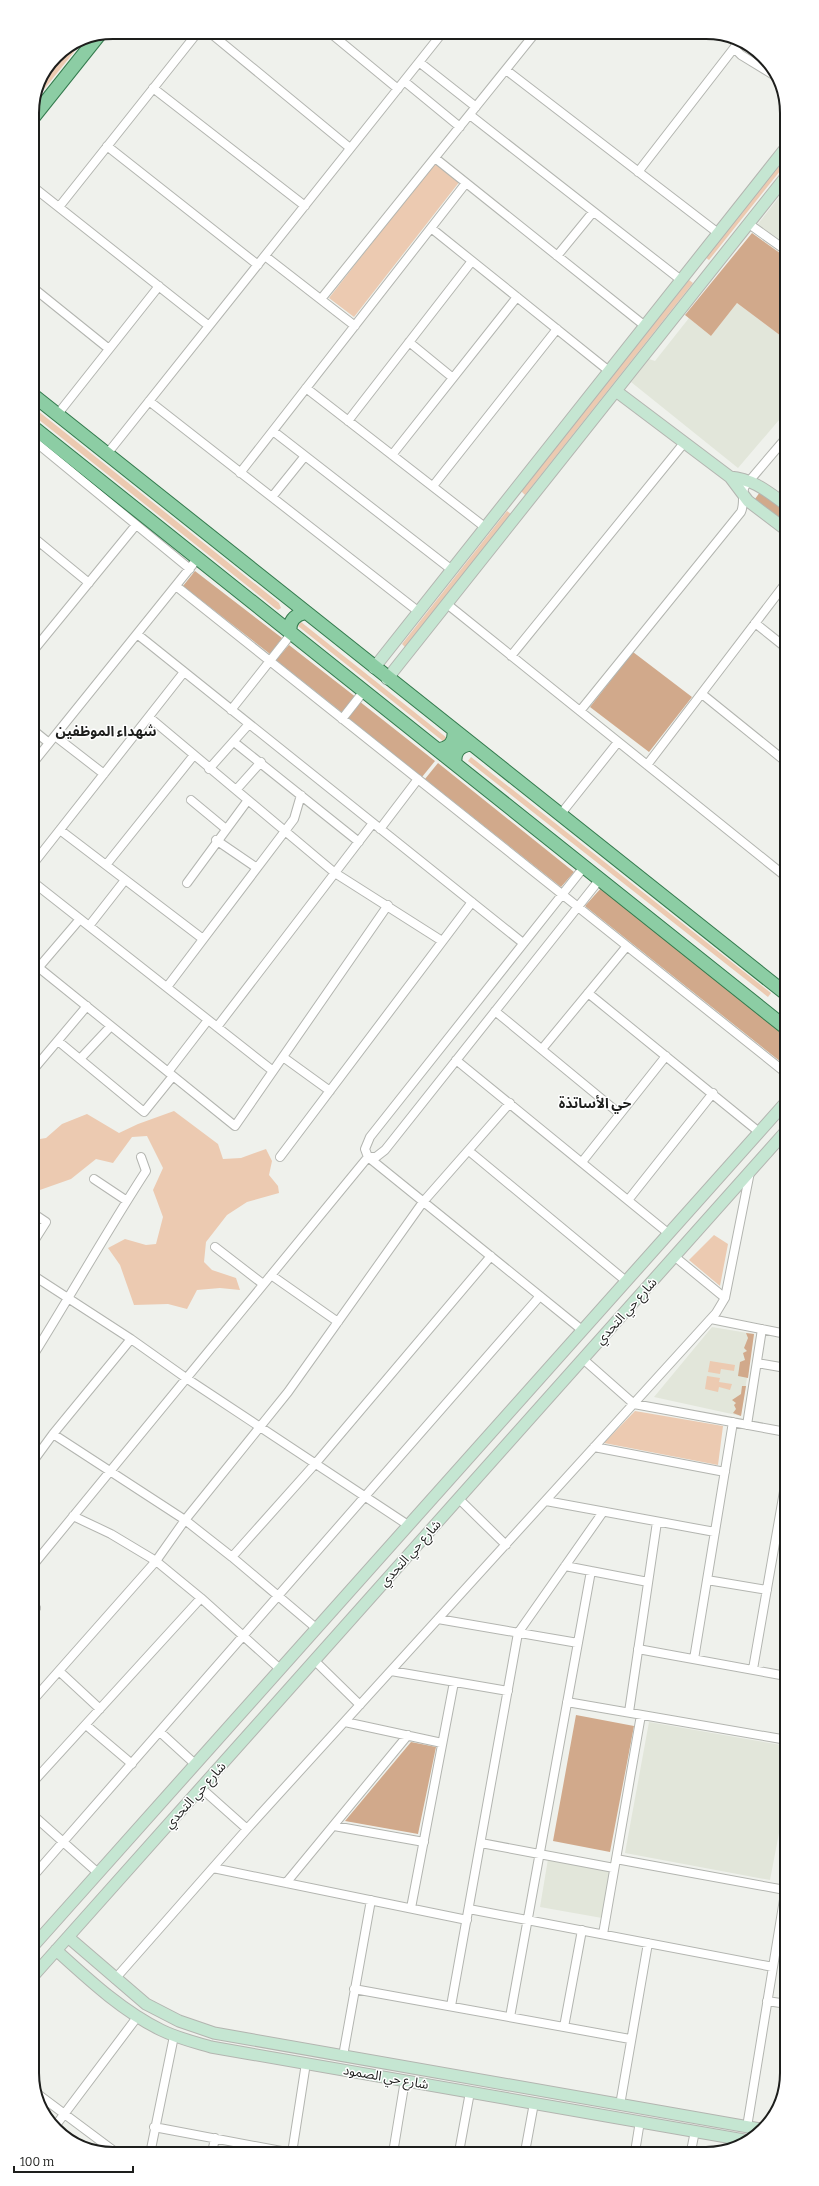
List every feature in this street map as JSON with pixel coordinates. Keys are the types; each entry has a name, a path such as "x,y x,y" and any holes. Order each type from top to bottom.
{"main road":[{"path":"39,110 93,42"},
{"path":"374,668 780,155"},
{"path":"387,678 780,184"},
{"path":"699,258 704,269 712,270"},
{"path":"683,278 696,278 700,285"},
{"path":"616,391 730,477 743,496 780,525"},
{"path":"39,401 454,732 780,988"},
{"path":"39,432 780,1023"},
{"path":"730,477 749,481 762,487 780,500"},
{"path":"516,490 521,499 529,500"},
{"path":"503,506 514,510 516,517"},
{"path":"272,617 282,613 286,606 286,598"},
{"path":"291,633 290,624 294,618 304,613"},
{"path":"397,639 396,645 399,650 404,652 409,651"},
{"path":"438,750 450,745 454,739 454,732"},
{"path":"455,763 455,755 459,749 470,744"},
{"path":"769,1015 777,1016 780,1015"},
{"name":"شارع حي التحدي","path":"39,1939 408,1526 501,1419 528,1391 780,1109"},
{"path":"772,1118 780,1114"},
{"name":"شارع حي التحدي","path":"39,1969 629,1306 780,1140"},
{"path":"613,1295 613,1303 616,1307 624,1309 629,1306"},
{"path":"594,1316 601,1312 609,1315 612,1320 610,1328"},
{"path":"528,1391 530,1402 536,1405 544,1402"},
{"path":"501,1419 509,1418 514,1421 516,1426 515,1434"},
{"path":"68,1937 115,1979 146,2004 214,2033 756,2128"},
{"name":"شارع حي الصمود","path":"56,1950 138,2016 174,2036 211,2047 739,2139"},
{"path":"84,1974 84,1966 89,1962 95,1961"},
{"path":"351,2071 356,2065 355,2058"},
{"path":"373,2075 372,2069 377,2062"},
{"path":"660,2125 664,2117 662,2112"},
{"path":"685,2116 682,2124 689,2130"}],"street":[{"path":"59,207 192,39"},
{"path":"218,39 350,148"},
{"path":"337,39 398,89"},
{"path":"107,454 437,39"},
{"path":"321,299 530,39"},
{"path":"638,172 735,45"},
{"path":"735,46 741,55 767,71"},
{"path":"419,62 476,107"},
{"path":"506,70 718,234"},
{"path":"404,82 460,127"},
{"path":"153,88 305,206"},
{"path":"470,115 593,212 683,278"},
{"path":"107,146 258,265"},
{"path":"435,158 645,326"},
{"path":"240,473 466,183"},
{"path":"39,191 209,326"},
{"path":"557,256 593,212"},
{"path":"749,224 780,246"},
{"path":"432,228 609,371"},
{"path":"265,256 355,326"},
{"path":"348,421 472,261"},
{"path":"57,415 159,286"},
{"path":"39,294 109,349"},
{"path":"392,455 517,297"},
{"path":"433,486 557,329"},
{"path":"409,342 453,378"},
{"path":"306,388 486,528"},
{"path":"149,401 419,612"},
{"path":"273,432 452,570"},
{"path":"511,656 684,443"},
{"path":"39,445 190,569"},
{"path":"580,712 741,512 744,504 744,489 780,445"},
{"path":"272,497 305,456"},
{"path":"39,644 136,525"},
{"path":"39,542 89,582"},
{"path":"39,756 198,558"},
{"path":"176,586 780,1068"},
{"path":"647,765 780,590"},
{"path":"447,604 780,872"},
{"path":"755,623 780,643"},
{"path":"231,710 291,633"},
{"path":"137,634 524,943"},
{"path":"39,856 184,672"},
{"path":"342,719 364,691"},
{"path":"702,694 780,757"},
{"path":"149,718 335,873 388,905 442,941"},
{"path":"210,769 249,724"},
{"path":"39,735 49,743"},
{"path":"55,736 104,774"},
{"path":"234,742 261,762 359,842"},
{"path":"560,815 618,742"},
{"path":"106,865 194,756"},
{"path":"236,790 261,762"},
{"path":"380,829 418,779"},
{"path":"167,987 285,831 294,818 301,795"},
{"path":"191,800 226,829"},
{"path":"187,883 216,840 248,800"},
{"path":"217,1027 373,823"},
{"path":"60,830 203,940"},
{"path":"216,840 257,868"},
{"path":"582,1330 368,1157 366,1149 370,1137 584,866"},
{"path":"368,1157 376,1157 385,1150 600,879"},
{"path":"89,926 125,880"},
{"path":"39,887 273,1071"},
{"path":"280,1157 472,902"},
{"path":"39,971 87,1006 235,1126 388,905"},
{"path":"39,964 80,919"},
{"path":"542,1049 627,946"},
{"path":"588,993 713,1093 759,1132"},
{"path":"39,1064 87,1006"},
{"path":"495,1011 620,1114"},
{"path":"58,1041 144,1112 208,1020"},
{"path":"80,1059 111,1026"},
{"path":"582,1162 666,1056"},
{"path":"283,1057 330,1091"},
{"path":"456,1060 629,1199 668,1233"},
{"path":"629,1199 713,1093"},
{"path":"39,1693 156,1561 185,1520 288,1392 423,1202 510,1103"},
{"path":"469,1150 626,1280"},
{"path":"39,1346 68,1299 97,1247 146,1171 141,1157"},
{"path":"39,1558 368,1157"},
{"path":"115,1979 247,1829 711,1319 725,1298 750,1172"},
{"path":"94,1179 126,1201"},
{"path":"39,1217 46,1222 39,1233"},
{"path":"215,1247 264,1284"},
{"path":"232,1557 314,1464 491,1256"},
{"path":"674,1256 725,1298"},
{"path":"271,1275 338,1322"},
{"path":"39,1279 131,1339 186,1378 408,1526"},
{"path":"39,1869 64,1842 540,1296"},
{"path":"711,1319 780,1333"},
{"path":"747,1425 762,1329"},
{"path":"39,1453 131,1339"},
{"path":"582,1359 634,1404 780,1431"},
{"path":"757,1363 780,1367"},
{"path":"694,1659 733,1422"},
{"path":"53,1434 185,1520 232,1557 316,1628"},
{"path":"594,1447 725,1472"},
{"path":"458,1498 506,1545"},
{"path":"546,1501 715,1532"},
{"path":"451,2006 518,1633 603,1512"},
{"path":"73,1516 111,1534 156,1561 202,1598 280,1669"},
{"path":"629,1712 657,1522"},
{"path":"753,1670 767,1590 780,1532"},
{"path":"565,1566 648,1582"},
{"path":"510,2017 591,1571"},
{"path":"707,1580 767,1590"},
{"path":"39,1776 202,1598"},
{"path":"438,1619 578,1643"},
{"path":"638,1649 780,1675"},
{"path":"314,1660 360,1705"},
{"path":"59,1671 100,1709"},
{"path":"391,1671 508,1691"},
{"path":"410,1908 454,1682"},
{"path":"568,1702 780,1739"},
{"path":"603,1934 641,1715"},
{"path":"345,1722 442,1743"},
{"path":"86,1724 132,1764"},
{"path":"160,1732 195,1764"},
{"path":"286,1883 408,1736"},
{"path":"201,1788 247,1829"},
{"path":"39,1820 98,1873"},
{"path":"334,1826 424,1842"},
{"path":"481,1843 614,1868"},
{"path":"616,1859 780,1884"},
{"path":"213,1868 467,1920"},
{"path":"343,2056 371,1900"},
{"path":"469,1909 773,1967"},
{"path":"564,2027 582,1930"},
{"path":"747,2127 773,1967 780,1942"},
{"path":"620,2105 630,2039 648,1943"},
{"path":"354,1988 630,2039"},
{"path":"767,2001 780,2003"},
{"path":"58,2123 138,2016"},
{"path":"151,2147 174,2036"},
{"path":"293,2147 306,2063"},
{"path":"394,2147 405,2080"},
{"path":"460,2147 470,2092"},
{"path":"44,2099 109,2147"},
{"path":"526,2147 534,2103"},
{"path":"636,2147 640,2121"},
{"path":"154,2127 215,2138 254,2147"},
{"path":"689,2130 691,2147"},
{"path":"213,2147 215,2138"}],"shaded area":[{"path":"77,49 43,91 51,72 57,64"},
{"path":"435,162 460,181 354,317 329,298"},
{"path":"780,164 780,171 709,260 705,257"},
{"path":"780,196 780,240 757,225"},
{"path":"752,233 780,253 780,335 737,303 711,336 685,315"},
{"path":"689,280 693,283 525,495 521,491"},
{"path":"737,303 780,335 780,419 738,468 631,382 649,359 655,361 689,318 711,336"},
{"path":"39,412 279,603 281,608 278,610 39,420"},
{"path":"760,492 780,507 780,518 755,499"},
{"path":"507,511 511,514 405,647 402,644"},
{"path":"195,571 282,638 270,654 183,586"},
{"path":"301,622 447,738 444,742 298,626"},
{"path":"289,645 357,698 344,714 276,660"},
{"path":"633,652 692,697 649,752 590,707"},
{"path":"359,701 435,761 422,777 347,717"},
{"path":"471,757 771,993 768,997 468,761"},
{"path":"438,763 574,872 561,887 425,779"},
{"path":"602,887 780,1026 780,1061 585,906"},
{"path":"174,1111 218,1144 223,1159 241,1158 266,1149 272,1161 269,1175 278,1186 279,1193 247,1202 227,1215 206,1242 204,1262 212,1270 236,1278 240,1290 220,1288 197,1290 187,1309 168,1304 134,1305 120,1265 108,1248 125,1239 146,1245 156,1244 163,1217 153,1190 163,1168 147,1136 132,1137 113,1163 96,1159 71,1179 39,1190 39,1139 46,1138 62,1124 87,1114 119,1133 138,1124"},
{"path":"714,1235 728,1244 720,1286 689,1260"},
{"path":"712,1327 754,1334 741,1416 654,1397"},
{"path":"746,1333 754,1334 748,1378 738,1376 740,1362 745,1360 743,1353 747,1351 744,1348 748,1338"},
{"path":"710,1361 735,1365 734,1371 721,1369 720,1374 708,1372"},
{"path":"707,1376 720,1378 719,1382 732,1384 730,1390 719,1387 718,1392 705,1389"},
{"path":"742,1386 746,1386 741,1416 733,1413 736,1409 734,1405 736,1403 732,1400 741,1394"},
{"path":"635,1411 723,1426 718,1465 604,1443"},
{"path":"576,1715 634,1726 610,1852 553,1841"},
{"path":"649,1722 780,1745 780,1828 770,1880 625,1853"},
{"path":"411,1742 436,1747 418,1834 345,1821"},
{"path":"548,1859 610,1869 602,1918 540,1907"}],"district":[{"name":"شهداء الموظفين","path":"106,731"},
{"name":"حي الأساتذة","path":"595,1103"}]}
